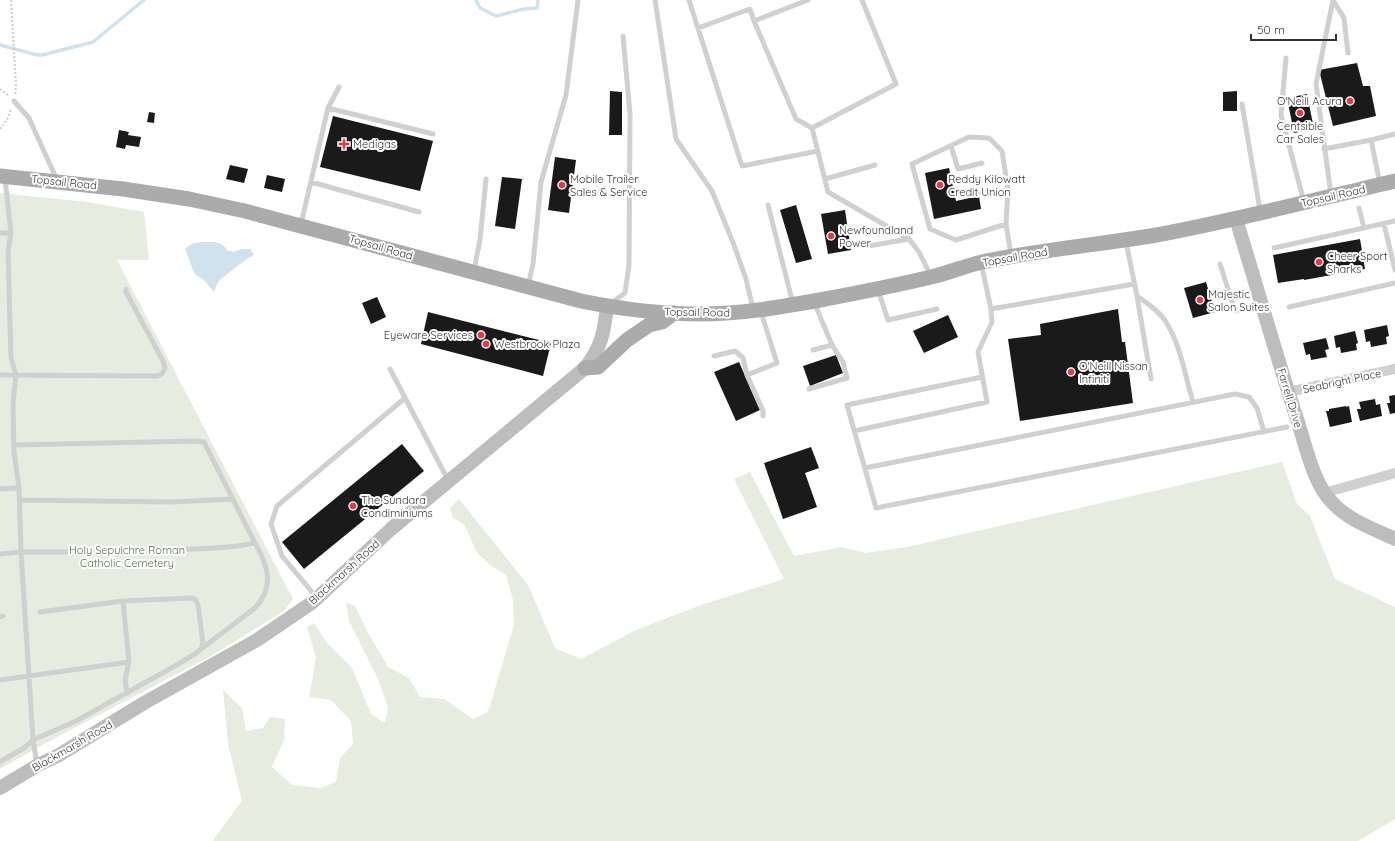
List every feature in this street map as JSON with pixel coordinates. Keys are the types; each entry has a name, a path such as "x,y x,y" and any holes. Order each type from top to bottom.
{"main road":[{"name":"Topsail Road","path":"2,176 124,189 189,199 301,225 473,273 581,301 607,306 674,313 702,314 794,305 932,277 981,262 1125,239 1236,219 1388,183"},
{"name":"Farrell Drive","path":"1236,219 1288,392 1315,474 1324,493 1336,507 1350,517 1395,539"},
{"name":"Blackmarsh Road","path":"0,788 257,640 317,598 391,529 584,368 593,357 600,344 604,331 607,306"},
{"path":"584,368 598,367 627,340 648,325 662,322 674,313"}],"street":[{"name":"Seabright Place","path":"1288,392 1395,369"},
{"path":"1324,493 1395,473"}],"lane":[{"path":"528,287 533,264 541,182 566,95 578,0"},
{"path":"655,0 676,139 712,191 734,245 777,363 747,375"},
{"path":"689,0 742,166 818,151"},
{"path":"754,21 808,0"},
{"path":"812,128 896,84 862,0"},
{"path":"1331,196 1316,84 1333,0 1344,18 1348,53"},
{"path":"698,28 750,9 796,119 812,128 828,192 909,239 919,252 932,277"},
{"path":"607,306 625,293 629,265 630,114 623,36"},
{"path":"1286,58 1281,114 1304,202"},
{"path":"301,225 328,108 340,87"},
{"path":"14,101 29,118 57,181"},
{"path":"1242,104 1261,213"},
{"path":"328,108 433,134"},
{"path":"1324,149 1395,134"},
{"path":"1006,224 956,240 930,230 912,164 969,137 989,138 1002,151 1008,190 1006,224 1012,256"},
{"path":"1371,140 1388,183"},
{"path":"951,146 958,169 982,163"},
{"path":"825,179 875,165"},
{"path":"2,176 11,233 8,251 11,358 16,375 13,403 14,445 20,500 21,552 33,740 38,765"},
{"path":"473,273 480,240 486,180"},
{"path":"311,182 419,212"},
{"path":"964,194 1008,190"},
{"path":"768,205 794,305"},
{"path":"1359,208 1364,228"},
{"path":"1274,248 1395,221"},
{"path":"1384,224 1393,254 1395,270"},
{"path":"0,233 11,233"},
{"path":"868,246 909,239"},
{"path":"1125,239 1152,379"},
{"path":"854,431 987,402 978,352 992,322 991,309 981,262"},
{"path":"1220,264 1235,311 1261,302"},
{"path":"1289,307 1395,283"},
{"path":"991,309 1134,284"},
{"path":"0,375 158,376 162,374 165,368 163,361 126,292 126,289"},
{"path":"877,289 888,320 937,309"},
{"path":"1136,296 1153,307 1166,322 1178,348 1193,402"},
{"path":"809,390 847,378 843,362 832,345 813,301"},
{"path":"813,350 832,345"},
{"path":"714,356 735,351 743,358 747,375 763,411 763,416"},
{"path":"390,369 448,481"},
{"path":"982,377 847,405 876,508 1287,427"},
{"path":"864,468 1235,394 1249,397 1257,408 1264,432"},
{"path":"317,598 282,556 271,524 277,506 405,398"},
{"path":"0,762 24,748 33,740 76,721 195,654 255,608 265,595 267,580 264,557 255,543 206,445 202,441 14,445"},
{"path":"0,489 19,488"},
{"path":"20,500 171,502 232,498"},
{"path":"0,554 21,552 129,552 215,548 255,543"},
{"path":"40,612 123,601 194,599 198,605 203,638 201,649"},
{"path":"123,601 129,662 125,680 127,693"},
{"path":"0,680 129,662"}],"path":[{"path":"0,129 8,118 14,101 16,86 11,0"},
{"path":"0,89 14,101"}],"green space":[{"name":"Holy Sepulchre Roman Catholic Cemetery","path":"0,193 87,202 144,212 149,260 117,260 293,599 284,611 211,656 42,745 0,769"},
{"path":"1282,462 1297,504 1310,516 1335,579 1395,607 1395,819 1358,841 213,841 242,801 228,744 223,690 242,708 246,731 263,728 270,717 285,719 284,740 272,767 292,785 320,788 336,782 340,758 353,744 351,721 331,700 309,697 316,658 307,627 314,623 327,643 352,668 371,714 385,723 388,707 378,679 349,621 346,602 355,606 367,631 388,667 409,678 420,697 444,699 473,719 488,712 514,625 513,600 506,575 493,567 477,553 464,524 453,518 450,508 459,499 528,585 555,648 581,659 636,630 701,605 784,579 734,479 750,472 794,556 842,547 865,553 907,547"}],"water":[{"path":"214,242 221,244 227,251 233,252 241,249 250,249 253,256 248,258 221,279 218,282 214,292 204,280 195,274 185,249 194,243"}],"building":[{"name":"O'Neill Acura","path":"1357,63 1363,86 1370,86 1376,116 1333,126 1319,70"},
{"path":"610,91 622,92 622,135 609,135"},
{"path":"1237,91 1237,111 1223,111 1223,92"},
{"name":"Centsible Car Sales","path":"1307,94 1314,129 1294,133 1287,98"},
{"path":"149,112 155,113 154,123 147,122"},
{"path":"333,116 433,141 420,191 320,167"},
{"path":"119,130 129,132 128,135 141,137 139,147 126,145 125,149 116,147"},
{"name":"Mobile Trailer Sales & Service","path":"555,157 576,160 569,213 548,210"},
{"path":"230,165 248,169 244,183 226,179"},
{"name":"Reddy Kilowatt Credit Union","path":"949,168 956,201 979,196 981,209 934,219 925,173"},
{"path":"267,175 285,179 282,192 264,188"},
{"path":"502,177 522,179 515,229 495,226"},
{"path":"796,205 812,259 796,263 780,210"},
{"name":"Newfoundland Power","path":"845,210 851,250 828,254 821,214"},
{"name":"Cheer Sport Sharks","path":"1360,239 1365,269 1278,283 1273,255"},
{"name":"Majestic Salon Suites","path":"1206,282 1215,312 1193,318 1184,288"},
{"path":"377,297 386,317 371,324 362,303"},
{"name":"O'Neill Nissan Infiniti","path":"1118,309 1122,342 1125,342 1133,403 1020,421 1008,339 1041,335 1040,324"},
{"name":"Westbrook Plaza","path":"428,312 551,343 543,376 421,344"},
{"path":"948,315 958,337 924,353 913,331"},
{"path":"1387,325 1389,336 1386,337 1387,344 1371,347 1370,341 1366,342 1364,330"},
{"path":"1355,331 1358,343 1356,344 1357,350 1341,353 1340,347 1336,348 1334,336"},
{"path":"1326,338 1329,349 1325,350 1327,357 1311,360 1310,354 1306,355 1303,343"},
{"path":"836,355 843,373 810,386 803,366"},
{"path":"739,362 760,410 736,421 714,372"},
{"path":"1395,395 1395,413 1390,414 1387,403 1390,403 1389,396"},
{"path":"1375,399 1376,405 1380,404 1382,416 1360,421 1357,409 1361,409 1359,402"},
{"path":"1349,406 1352,422 1330,427 1326,411 1329,411 1329,409"},
{"name":"The Sundara Condiminiums","path":"402,444 424,471 304,569 282,542"},
{"path":"811,447 819,468 805,473 817,507 783,519 764,463"}],"waterway":[{"path":"0,45 42,55 93,42 144,0"},
{"path":"476,0 480,8 496,16 524,9 537,8 538,0"}],"place":[{"name":"O'Neill Acura","path":"1350,101"},
{"name":"Centsible Car Sales","path":"1300,113"},
{"name":"Medigas","path":"344,144"},
{"name":"Mobile Trailer Sales & Service","path":"562,185"},
{"name":"Reddy Kilowatt Credit Union","path":"940,185"},
{"name":"Newfoundland Power","path":"831,236"},
{"name":"Cheer Sport Sharks","path":"1319,262"},
{"name":"Majestic Salon Suites","path":"1200,300"},
{"name":"Eyeware Services","path":"481,335"},
{"name":"Westbrook Plaza","path":"486,344"},
{"name":"O'Neill Nissan Infiniti","path":"1071,372"},
{"name":"The Sundara Condiminiums","path":"353,506"}]}
